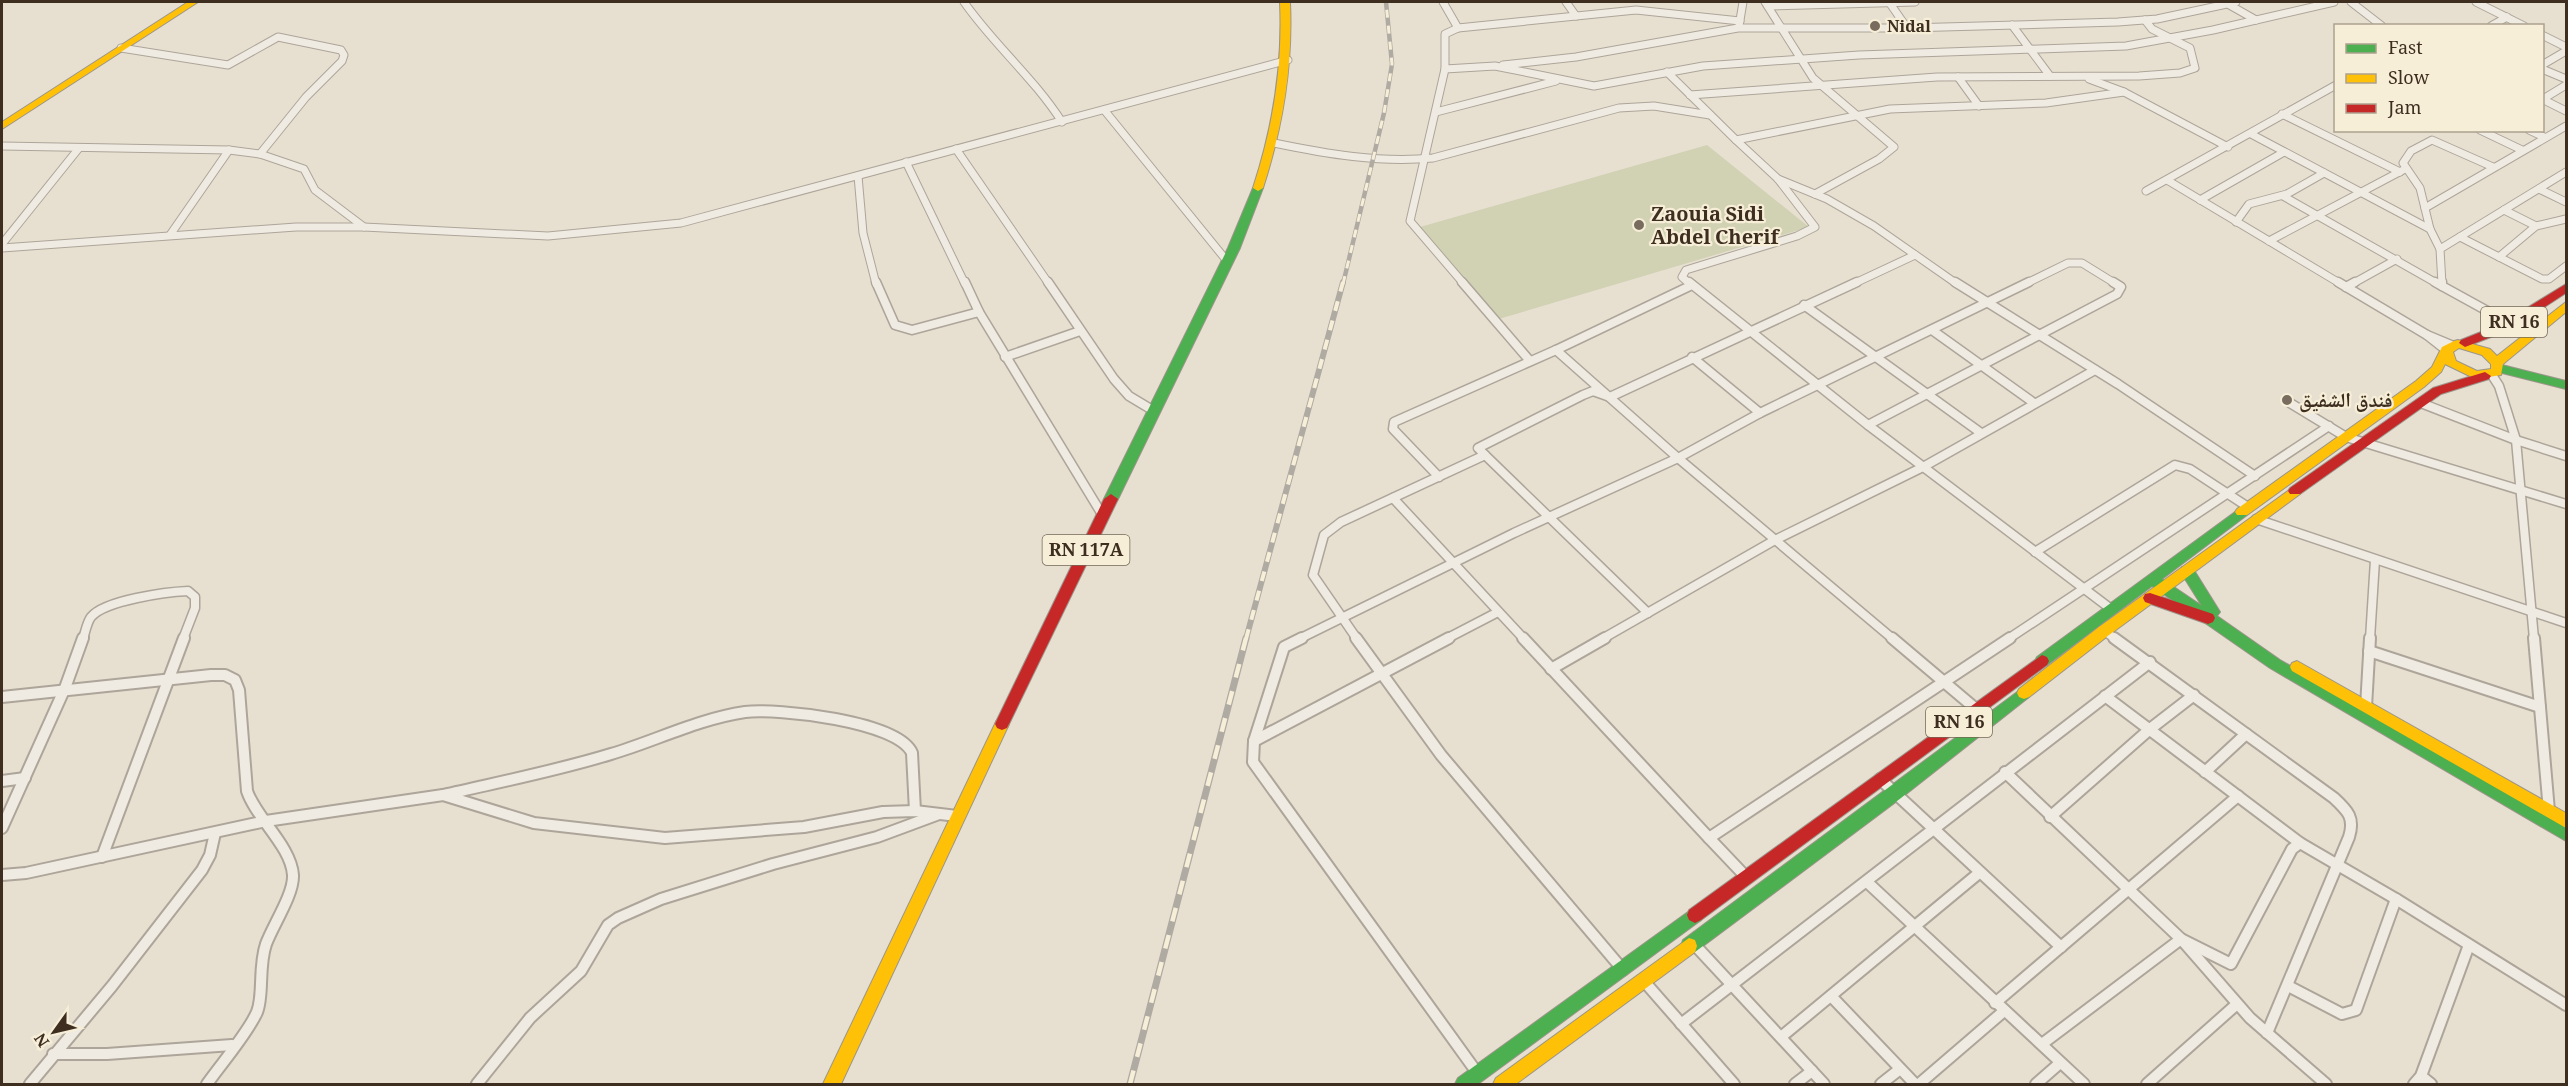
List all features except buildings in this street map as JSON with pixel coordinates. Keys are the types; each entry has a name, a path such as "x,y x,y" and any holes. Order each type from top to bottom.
{"main road":[{"path":"2,126 193,2"},
{"name":"RN 117A","path":"832,1084 957,816 1227,261 1264,176 1274,143 1288,60 1285,2"},
{"name":"RN 16","path":"1502,1084 1896,794 2104,631 2169,585 2252,513 2346,437 2437,369 2450,348 2486,338 2566,288"},
{"name":"RN 16","path":"1464,1084 1623,970 2154,576 2364,443 2437,391 2493,370 2517,344 2566,306"},
{"path":"2493,370 2477,348 2450,348 2458,368 2493,370 2566,385"},
{"path":"2187,571 2211,615"},
{"path":"2154,576 2317,690 2566,834"},
{"path":"2150,598 2211,615 2288,662 2566,821"}],"street":[{"path":"964,2 996,43 1046,98 1062,123"},
{"path":"1443,2 1458,28"},
{"path":"1566,2 1576,16"},
{"path":"1625,2 1631,10"},
{"path":"1739,25 1743,2"},
{"path":"1889,2 1907,28"},
{"path":"1815,194 1894,149 1857,114 1820,86 1799,58 1767,4 1915,2"},
{"path":"1530,362 1411,224 1423,159 1445,69 1445,34 1458,28 1631,10 1781,30 2145,20 2236,2"},
{"path":"1495,66 1594,86 1702,66 1799,58 2126,46 2173,38 2334,2"},
{"path":"2351,2 2379,24"},
{"path":"2476,2 2520,24"},
{"path":"2225,3 2256,20"},
{"path":"2495,24 2507,17"},
{"path":"1690,95 1958,77 2139,76 2180,73 2195,68 2190,48 2152,29 2145,20"},
{"path":"1445,69 1576,57 1739,25"},
{"path":"2012,25 2050,76"},
{"path":"121,48 228,65 278,37 341,50 344,55 342,61 306,97 260,154"},
{"path":"2544,37 2566,47"},
{"path":"2544,66 2566,51"},
{"path":"2,246 296,226 549,236 658,226 713,216 1288,60"},
{"path":"2544,68 2566,79"},
{"path":"1667,72 1778,179 1791,200 1814,224 1814,229 1686,270 1681,276 1748,332 1923,468 2111,609"},
{"path":"2078,76 2124,92 2228,147"},
{"path":"1958,77 1979,106"},
{"path":"1436,112 1558,80"},
{"path":"2544,98 2566,85"},
{"path":"2146,191 2334,86"},
{"path":"1736,140 1857,114 1890,110 2082,100 2124,92"},
{"path":"2544,100 2566,111"},
{"path":"1274,143 1373,159 1423,159 1619,108 1654,106 1710,115"},
{"path":"1106,111 1227,261"},
{"path":"2282,114 2403,170 2420,188 2430,229 2440,249 2442,286"},
{"path":"2425,208 2566,126"},
{"path":"2484,132 2522,150"},
{"path":"2533,132 2544,137"},
{"path":"2251,134 2430,229"},
{"path":"2403,170 2405,157 2432,140 2493,167"},
{"path":"2,146 229,150 260,154 304,169 315,190 364,227"},
{"path":"2,246 79,148"},
{"path":"956,149 1124,392 1154,411"},
{"path":"170,235 229,150"},
{"path":"2200,200 2284,152"},
{"path":"906,162 979,312 1103,516"},
{"path":"2269,241 2403,170"},
{"path":"2440,249 2566,172"},
{"path":"2283,196 2324,173"},
{"path":"858,176 858,217 864,242 895,325 912,330 979,312"},
{"path":"1778,179 1815,194 1874,226 1987,303 2040,334 2255,476"},
{"path":"2167,180 2450,348"},
{"path":"2539,189 2566,202"},
{"path":"2236,222 2240,212 2249,204 2269,196 2283,196 2511,324"},
{"path":"2504,210 2536,226"},
{"path":"2499,257 2536,226 2566,219"},
{"path":"2460,237 2542,279 2549,279 2566,266"},
{"path":"1648,613 1478,448 1593,391 1610,397 1915,255"},
{"path":"2346,287 2397,259"},
{"path":"1478,1074 1253,762 1254,741 1284,647 1549,516 1678,458 1760,413 2075,262 2082,263 2121,287 2116,294 1868,425"},
{"path":"1439,477 1393,429 1392,424 1556,350 1692,285"},
{"path":"1804,305 1981,433"},
{"path":"1932,330 2034,404"},
{"path":"1005,357 1080,331"},
{"path":"1556,350 1678,458 1976,709"},
{"path":"1692,357 1760,413"},
{"path":"1551,669 1775,540 1923,468 2095,370"},
{"path":"2493,370 2516,440 2549,811"},
{"path":"2290,403 2346,437 2566,504"},
{"path":"2421,403 2516,440 2566,456"},
{"path":"1709,838 2328,426"},
{"path":"1485,455 1341,522 1324,535 1314,578 1441,755 1623,970"},
{"path":"2035,552 2175,465 2186,466 2229,494 2252,513 2375,560 2566,624"},
{"path":"1393,498 1452,564 1747,878"},
{"path":"2366,706 2375,560"},
{"path":"2,828 65,688 91,617 106,609 142,598 188,591 195,597 195,608 102,857"},
{"path":"1254,741 1498,612"},
{"path":"2104,631 2150,662 2334,798 2348,811 2353,824 2267,1033"},
{"path":"2369,651 2540,707"},
{"path":"1681,1024 1867,882 1931,827 2150,662"},
{"path":"2,697 65,688 169,679 225,675 235,680 239,690 247,791 251,803 266,821 290,864 293,876 291,888 263,951 259,974 261,999 257,1013 232,1045 207,1084"},
{"path":"2049,817 2150,729 2194,695"},
{"path":"2105,696 2300,843 2396,899 2566,1005"},
{"path":"2,875 26,873 266,821 443,795 600,758 740,714 771,712 847,723 882,732 904,742 913,756 915,811"},
{"path":"2205,772 2246,734"},
{"path":"2005,772 2049,817 2181,939 2237,1004 2326,1084"},
{"path":"2,781 25,778"},
{"path":"1880,779 2061,947"},
{"path":"443,795 534,823 665,838 794,828 883,812 915,811 957,816"},
{"path":"1831,996 1917,1084 2061,947 2238,796"},
{"path":"477,1084 530,1018 581,971 608,926 618,918 662,899 772,864 877,837 940,814"},
{"path":"30,1084 112,986 202,870 210,855 215,832"},
{"path":"2181,939 2231,964 2292,849 2300,843"},
{"path":"1780,1037 1979,873"},
{"path":"1867,882 2084,1084"},
{"path":"2288,986 2342,1014 2356,1010 2396,899"},
{"path":"2042,1044 2181,939"},
{"path":"1693,943 1824,1084"},
{"path":"2431,1084 2417,1080 2469,945"},
{"path":"1643,980 1734,1084"},
{"path":"2147,1084 2237,1004"},
{"path":"53,1054 107,1054 232,1045"},
{"path":"2036,1084 2060,1063"},
{"path":"1881,1084 1900,1069"},
{"path":"1795,1084 1812,1071"}],"green space":[{"path":"1707,145 1809,227 1499,319 1420,227"}],"railway":[{"path":"1343,284 1384,113 1392,64 1386,2"},
{"path":"1246,639 1343,282"},
{"path":"1130,1084 1246,638"}],"traffic: fast":[{"path":"1111,499 1234,248 1258,188"},
{"path":"2498,368 2566,385"},
{"path":"2042,661 2242,512"},
{"path":"2187,571 2213,612"},
{"path":"2155,581 2275,664 2566,834"},
{"path":"1689,946 1896,793 2024,693"},
{"path":"1464,1084 1695,915"}],"traffic: slow":[{"path":"2,126 193,2"},
{"path":"1258,188 1272,142 1281,96 1286,50 1285,2"},
{"path":"2497,363 2566,306"},
{"path":"2458,344 2486,352 2497,363 2497,372 2476,375 2451,363 2446,350 2458,344"},
{"path":"2242,512 2420,384 2437,369 2445,352"},
{"path":"2024,693 2104,631 2295,491"},
{"path":"2297,667 2566,821"},
{"path":"832,1084 1002,724"},
{"path":"1502,1084 1689,946"}],"traffic: jam":[{"path":"2465,343 2505,327 2566,288"},
{"path":"2295,491 2437,391 2485,376"},
{"path":"1002,724 1111,499"},
{"path":"2150,598 2208,618"},
{"path":"1695,915 2042,661"}],"place":[{"name":"Nidal","path":"1875,26"},
{"name":"Zaouia Sidi Abdel Cherif","path":"1639,225"},
{"name":"فندق الشفيق","path":"2287,400"}]}
